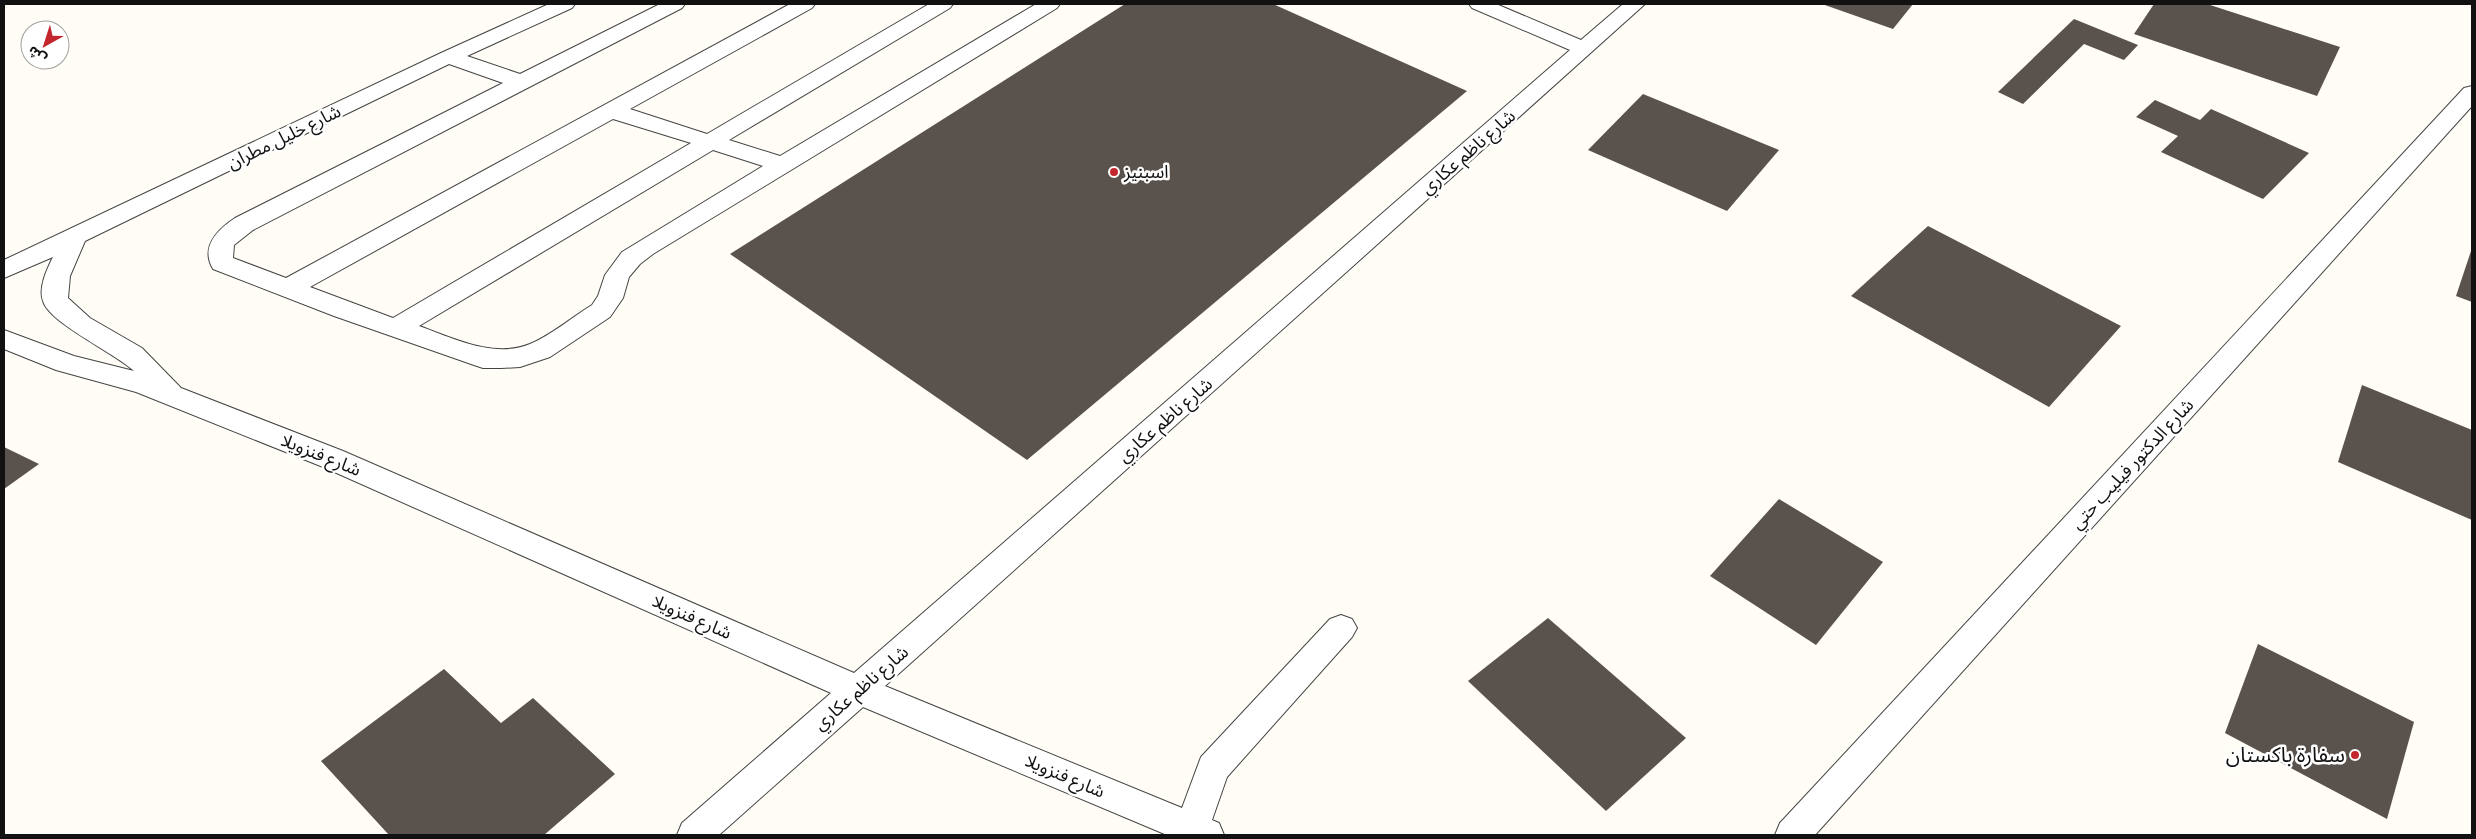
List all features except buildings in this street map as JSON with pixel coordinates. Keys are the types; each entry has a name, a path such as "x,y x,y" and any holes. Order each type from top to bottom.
{"street":[{"name":"شارع خليل مطران","path":"4,270 74,238 448,56 565,4"},
{"path":"675,4 244,224 228,235 220,244 218,254 222,263 287,289 483,358 520,357 541,350 601,311 610,298 617,275 631,258 780,164 1050,4"},
{"path":"287,289 455,198 609,110 805,4"},
{"path":"396,328 943,4"},
{"path":"1479,4 1584,50"},
{"name":"شارع ناظم عكاري","path":"694,835 1636,4"},
{"path":"448,56 522,82"},
{"name":"شارع الدكتور فيليب حتي","path":"1792,835 2472,93"},
{"path":"609,110 780,164"},
{"name":"شارع فنزويلا","path":"74,238 60,267 54,288 56,301 81,324 133,356 178,398"},
{"name":"شارع فنزويلا","path":"4,339 65,363 141,383 332,459 858,690 1200,832"},
{"path":"1200,832 1214,768 1341,628"}],"place":[{"name":"اسبنيز","path":"1114,172"},
{"name":"سفارة باكستان","path":"2355,755"}]}
